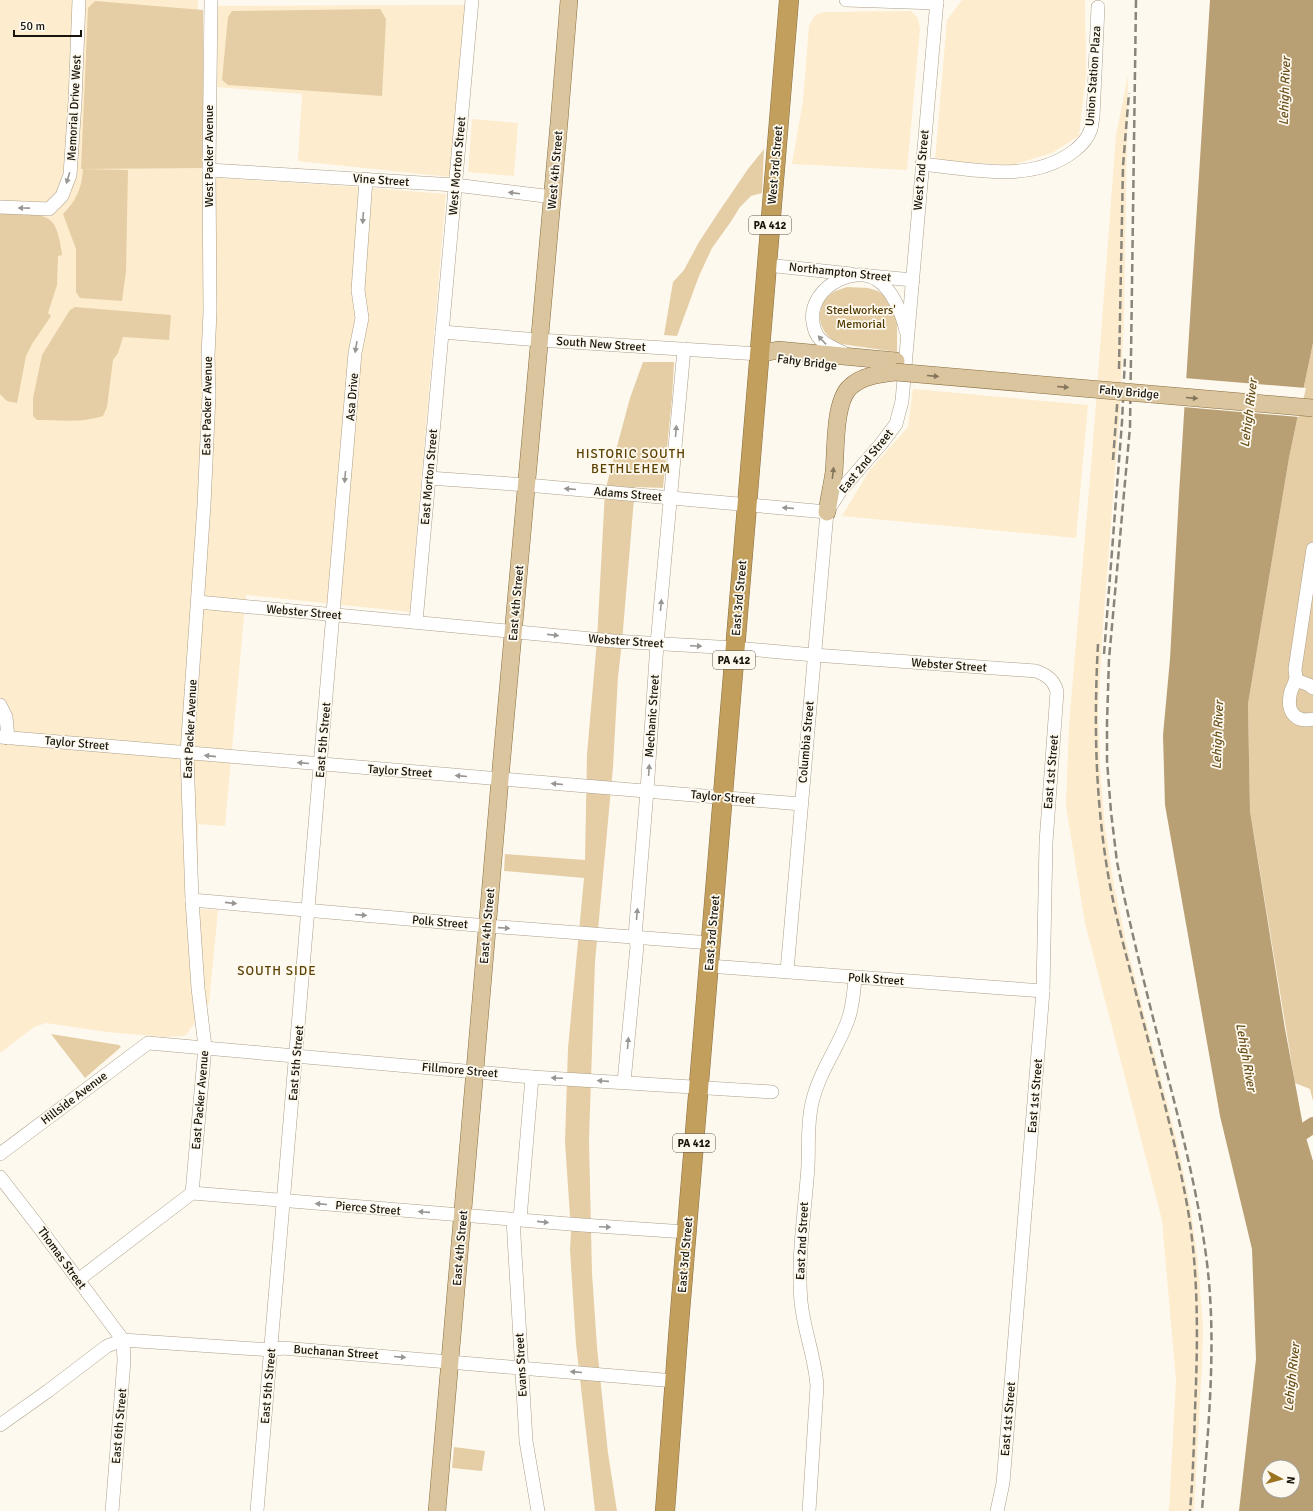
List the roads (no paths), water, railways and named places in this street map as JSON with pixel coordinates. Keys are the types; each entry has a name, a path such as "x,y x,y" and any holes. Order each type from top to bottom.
{"highway":[{"name":"West 3rd Street","path":"759,354 789,0"},
{"name":"East 3rd Street","path":"665,1511 686,1232 759,354"}],"main road":[{"name":"West 4th Street","path":"539,340 569,0"},
{"name":"East 4th Street","path":"437,1511 539,340"},
{"name":"Fahy Bridge","path":"759,354 778,350 856,358 895,367 1313,408"},
{"name":"Fahy Bridge","path":"759,354 778,360 1313,396"},
{"path":"827,512 834,474 838,414 844,395 851,387 866,377 895,367"}],"street":[{"name":"Memorial Drive West","path":"0,207 49,208 62,196 70,175 75,102 79,0"},
{"name":"West Packer Avenue","path":"210,312 209,170 211,0"},
{"name":"West Morton Street","path":"442,332 472,0"},
{"path":"846,0 937,1"},
{"name":"West 2nd Street","path":"908,337 937,1"},
{"name":"Union Station Plaza","path":"922,164 997,172 1031,169 1052,164 1078,148 1085,141 1091,130 1093,117 1098,7"},
{"name":"Vine Street","path":"209,170 455,185 552,198"},
{"name":"Asa Drive","path":"334,614 355,353 362,318 358,290 366,180"},
{"name":"Northampton Street","path":"767,265 913,280"},
{"path":"856,358 827,345 816,333 812,314 815,302 824,289 837,281 860,275 875,279 883,285 902,318 908,337"},
{"name":"East Packer Avenue","path":"192,1193 205,1047 199,1004 192,900 187,753 205,489 209,395 208,356 210,312"},
{"name":"South New Street","path":"442,332 539,340 759,354"},
{"name":"East Morton Street","path":"416,622 442,332"},
{"name":"East 2nd Street","path":"827,512 841,490 881,444 896,424 902,401 908,337"},
{"name":"Mechanic Street","path":"624,1082 648,791 657,644 684,349"},
{"name":"Adams Street","path":"429,478 527,485 827,512"},
{"name":"Columbia Street","path":"786,971 827,512"},
{"path":"1313,549 1295,669 1296,680 1291,688 1289,697 1289,706 1292,714 1303,720 1313,719"},
{"name":"Webster Street","path":"198,602 613,641 735,648 814,656 1036,671 1045,674 1052,680"},
{"name":"East 5th Street","path":"257,1511 334,614"},
{"name":"East 1st Street","path":"996,1511 1003,1483 1044,991 1046,842 1057,692 1052,680"},
{"path":"1296,680 1313,688"},
{"path":"0,705 6,717 4,737"},
{"name":"Taylor Street","path":"4,737 321,765 801,804"},
{"name":"Polk Street","path":"192,900 488,926 612,934 711,943"},
{"name":"Polk Street","path":"709,966 1044,991"},
{"name":"East 2nd Street","path":"809,1511 817,1386 816,1371 802,1309 800,1260 808,1166 809,1119 818,1081 848,1020 853,1005 855,978"},
{"name":"Fillmore Street","path":"148,1043 532,1077 772,1092"},
{"name":"Hillside Avenue","path":"0,1154 148,1043"},
{"name":"Evans Street","path":"532,1077 516,1219 521,1368 526,1441 538,1511"},
{"name":"Thomas Street","path":"0,1177 123,1340"},
{"path":"78,1280 192,1193"},
{"name":"Pierce Street","path":"192,1193 686,1232"},
{"name":"Buchanan Street","path":"1,1422 48,1391 107,1346 123,1340 271,1350 282,1348 674,1381"},
{"name":"East 6th Street","path":"112,1511 124,1361 123,1340"}],"water":[{"name":"Lehigh River","path":"1210,0 1313,0 1313,343 1289,458 1248,704 1250,811 1285,1029 1304,1131 1313,1161 1313,1511 1239,1511 1256,1359 1252,1249 1220,1116 1165,805 1163,735 1170,659"}],"waterway":[{"path":"1287,1143 1313,1125"}],"railway":[{"path":"1136,0 1130,427 1109,659 1107,761 1117,862 1139,962 1179,1120 1204,1239 1210,1294 1211,1356 1209,1418 1202,1511"},
{"path":"1119,369 1123,166 1129,93"},
{"path":"1104,654 1122,422 1125,357"},
{"path":"1113,460 1118,393"},
{"path":"1098,644 1096,756 1100,812 1107,868 1120,933 1175,1148 1186,1199 1193,1251 1197,1357 1190,1511"}],"district":[{"name":"HISTORIC SOUTH BETHLEHEM","path":"631,460"},
{"name":"SOUTH SIDE","path":"277,970"}],"park label":[{"name":"Steelworkers' Memorial","path":"861,317"}]}
